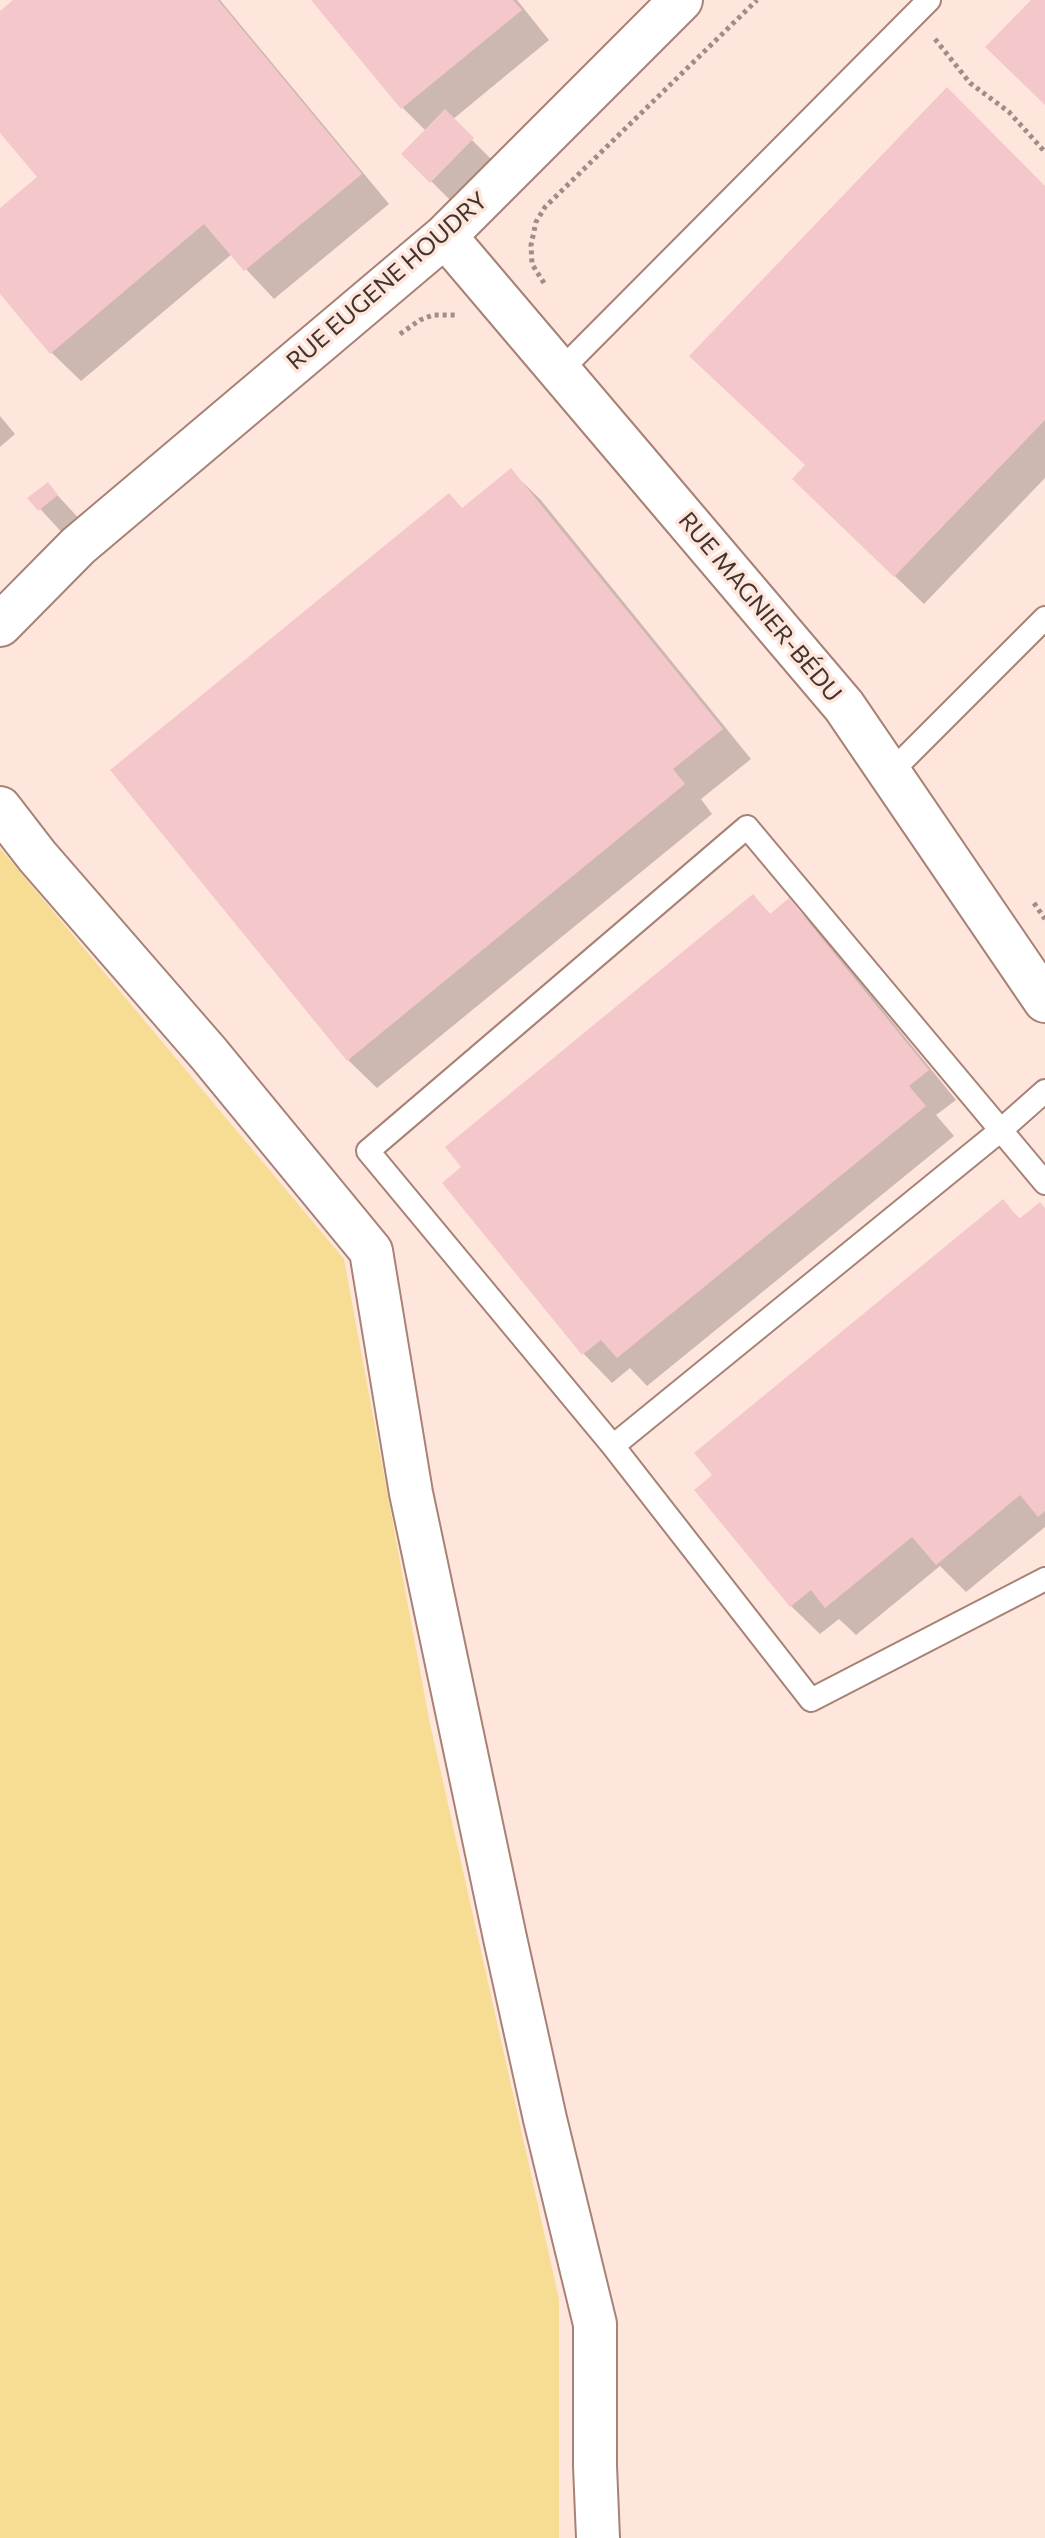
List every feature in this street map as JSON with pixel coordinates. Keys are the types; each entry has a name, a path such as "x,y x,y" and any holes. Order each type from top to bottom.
{"street":[{"name":"RUE EUGENE HOUDRY","path":"0,625 78,546 445,236 681,0"},
{"name":"RUE MAGNIER-BÉDU","path":"445,236 844,706 1045,1001"},
{"path":"0,808 37,856 209,1054 371,1251 411,1493 508,1953 595,2324 598,2538"}],"lane":[{"path":"561,370 922,7"},
{"path":"890,773 1045,618"},
{"path":"1045,1183 747,827 368,1151 613,1446 811,1700 1045,1579"},
{"path":"613,1446 1045,1091"}],"path":[{"path":"549,291 532,264 531,245 536,222 545,207 757,0"},
{"path":"922,7 970,83 1009,112 1045,152"},
{"path":"398,335 433,315 475,318 498,298"},
{"path":"1027,894 1045,919"}],"shaded area":[{"path":"0,848 344,1259 429,1719 559,2299 559,2538 0,2538"}],"building":[{"path":"13,0 218,0 362,174 244,271 204,224 50,354 0,294 0,208 37,177 0,133 0,11"},
{"path":"311,0 513,0 522,10 401,109"},
{"path":"1031,0 1045,0 1045,105 985,47"},
{"path":"947,87 1045,186 1045,420 894,577 792,479 805,465 689,356"},
{"path":"445,109 474,138 430,183 401,154"},
{"path":"511,468 723,729 673,769 685,784 347,1061 110,770 449,493 462,508"},
{"path":"48,482 58,495 38,511 27,498"},
{"path":"753,894 770,914 789,898 929,1070 909,1086 926,1106 617,1358 601,1340 582,1355 442,1183 461,1167 445,1147"},
{"path":"1003,1199 1019,1219 1040,1202 1045,1208 1045,1511 1038,1517 1020,1495 936,1565 912,1537 825,1608 811,1590 790,1607 694,1490 712,1475 694,1453"}]}
